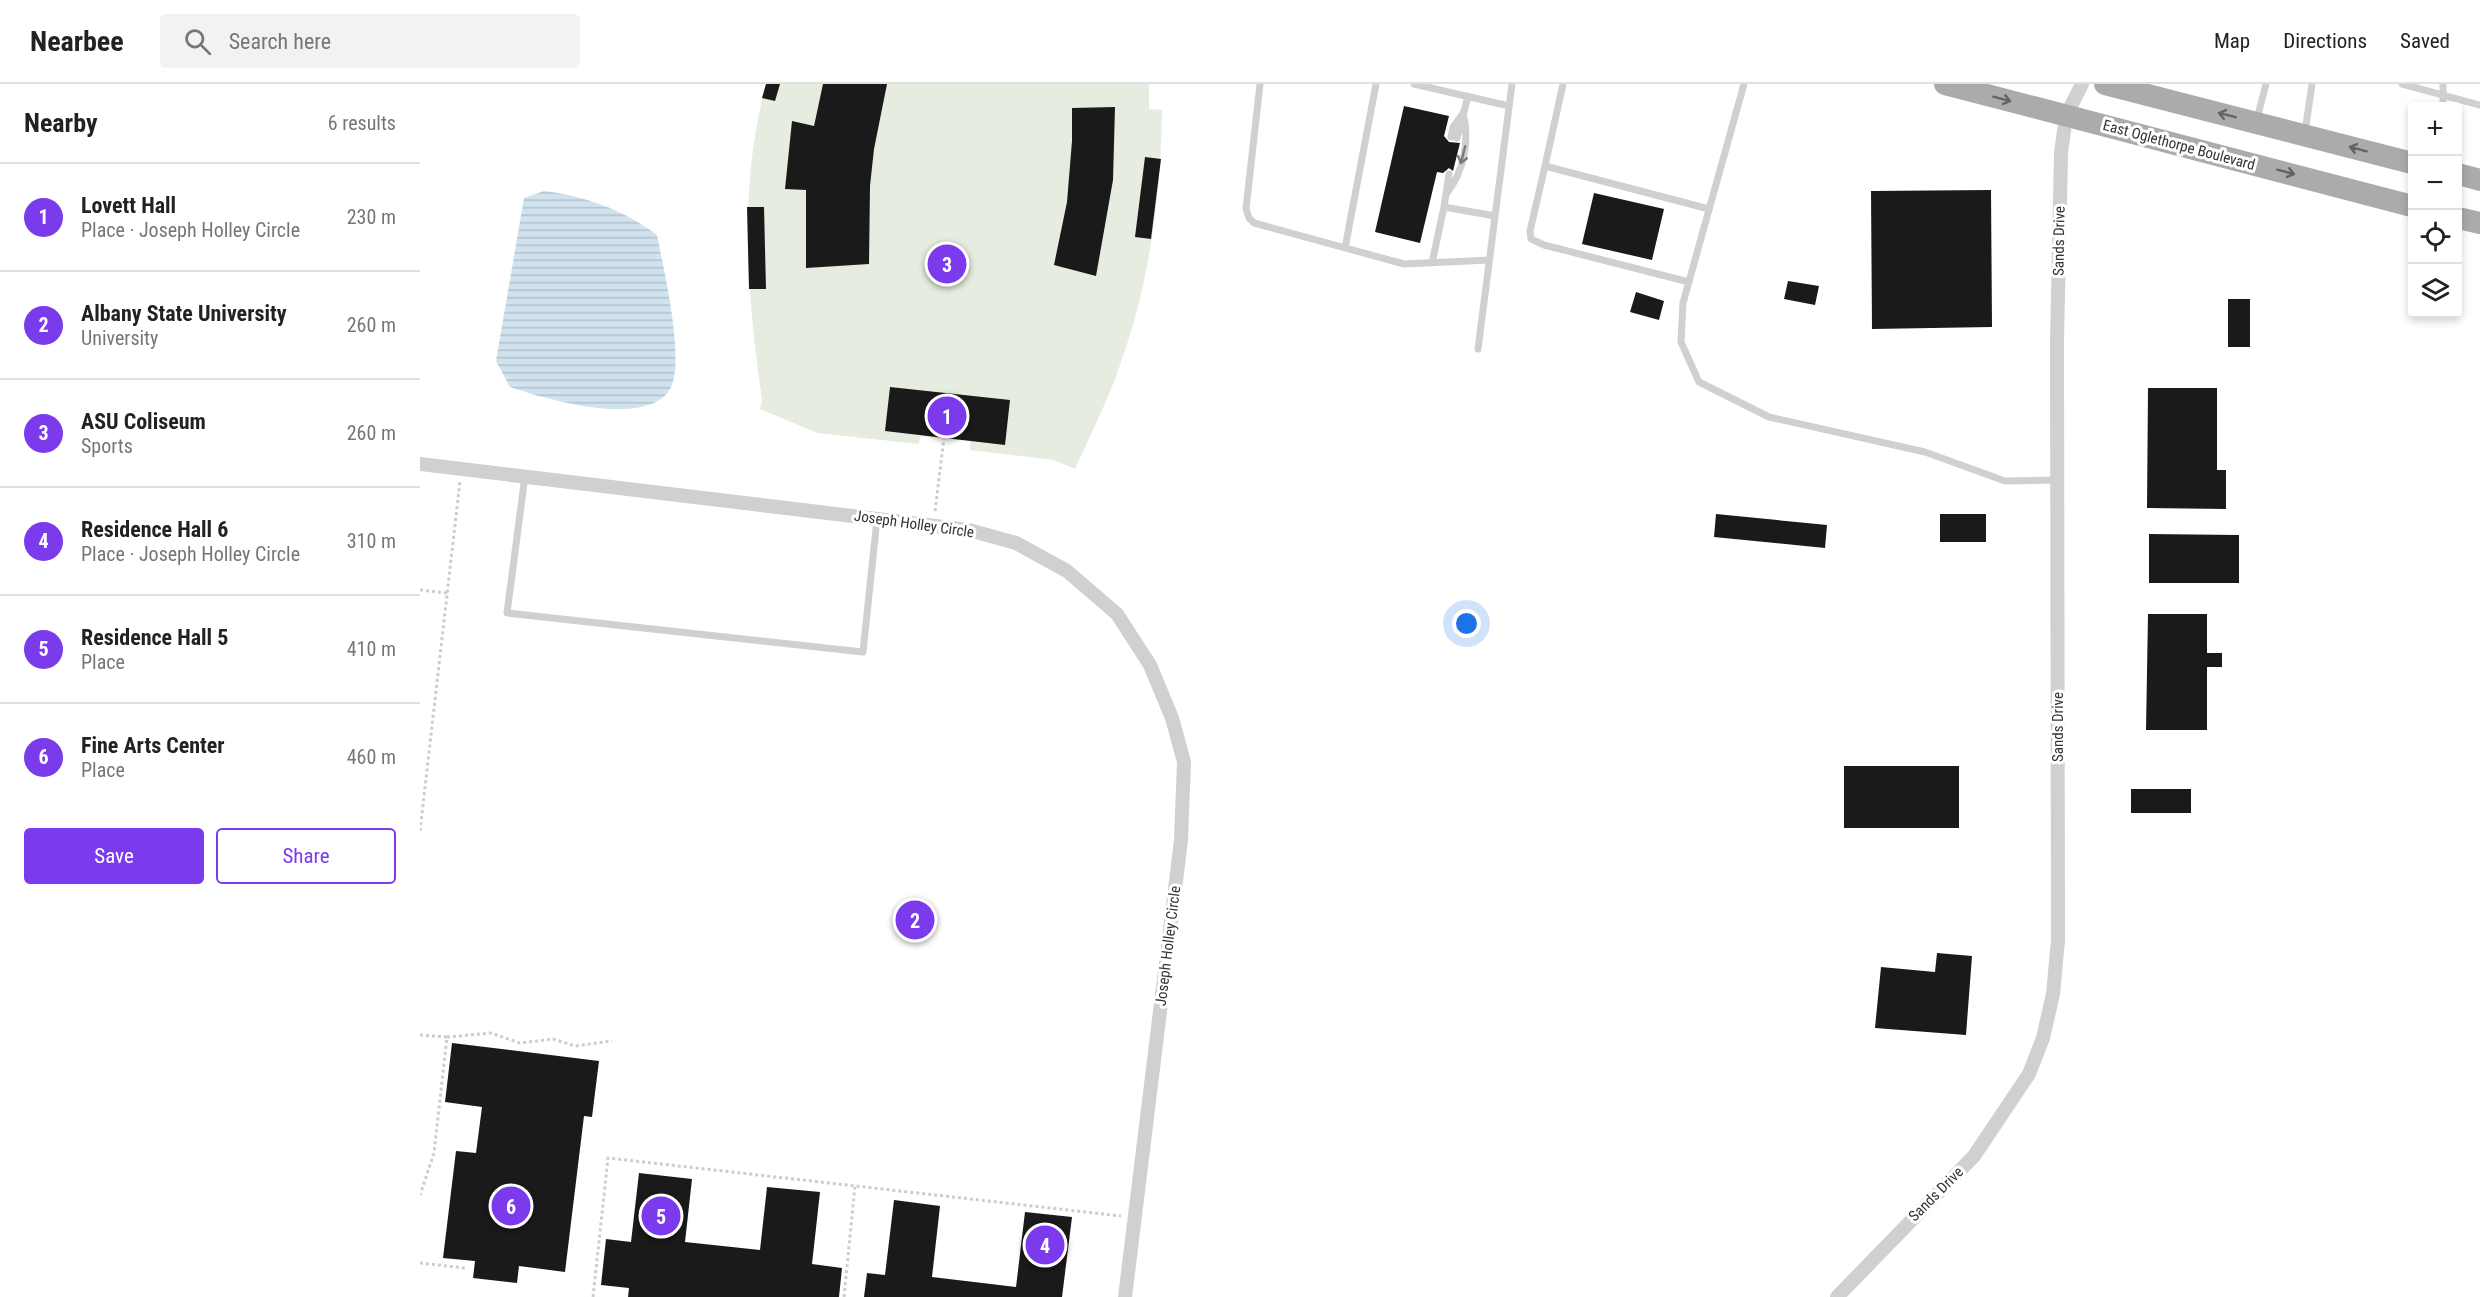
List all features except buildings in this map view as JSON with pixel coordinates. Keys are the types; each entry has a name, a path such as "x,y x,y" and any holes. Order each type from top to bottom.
{"main road":[{"name":"East Oglethorpe Boulevard","path":"1945,84 2408,205"},
{"path":"2105,84 2408,162"},
{"path":"2462,175 2480,180"},
{"path":"2462,219 2480,223"}],"street":[{"name":"Sands Drive","path":"1837,1297 1974,1156 2029,1074 2046,1027 2054,994 2058,940 2057,480 2061,153 2066,116 2082,84"},
{"name":"Joseph Holley Circle","path":"420,464 969,530 1016,543 1067,571 1118,614 1150,665 1172,718 1184,762 1181,840 1125,1297"}],"lane":[{"path":"1260,84 1246,209 1249,218 1254,223 1404,264 1489,260"},
{"path":"1345,248 1376,84"},
{"path":"1414,84 1509,106"},
{"path":"1478,349 1512,84"},
{"path":"1563,84 1530,231 1531,239 1544,245 1689,282"},
{"path":"1744,84 1683,303 1681,342 1699,382 1769,417 1925,452 2005,482 2057,480"},
{"path":"2256,122 2265,84"},
{"path":"2304,134 2312,84"},
{"path":"2402,84 2480,105"},
{"path":"2443,84 2443,102"},
{"path":"1454,138 1453,127 1463,113 1468,96"},
{"path":"1447,193 1456,180 1468,132 1463,113"},
{"path":"1545,166 1709,209"},
{"path":"1432,263 1447,193 1446,174"},
{"path":"1444,207 1495,216"},
{"path":"525,476 507,613 863,652 877,519"}],"path":[{"path":"933,525 944,438"},
{"path":"420,831 461,468"},
{"path":"420,590 447,593"},
{"path":"420,1035 447,1037 491,1033 520,1043 553,1039 575,1046 612,1041"},
{"path":"420,1195 434,1153 447,1037"},
{"path":"593,1297 608,1158 1134,1217"},
{"path":"844,1297 855,1186"},
{"path":"420,1263 465,1268"}],"shaded area":[{"path":"766,84 1149,84 1149,109 1162,110 1156,205 1147,268 1132,329 1117,373 1075,469 1054,460 970,450 970,441 920,436 919,444 817,433 760,409 762,400 749,281 748,202 757,123"}],"water":[{"path":"544,191 574,196 604,205 631,218 657,235 672,314 676,358 670,389 658,401 640,407 594,408 546,398 510,387 496,361 524,198"}],"place":[{"name":"ASU Coliseum","path":"947,264"},
{"name":"Lovett Hall","path":"947,416"},
{"name":"Albany State University","path":"915,920"},
{"name":"Fine Arts Center","path":"511,1206"},
{"name":"Residence Hall 5","path":"661,1216"},
{"name":"Residence Hall 6","path":"1045,1245"}]}
